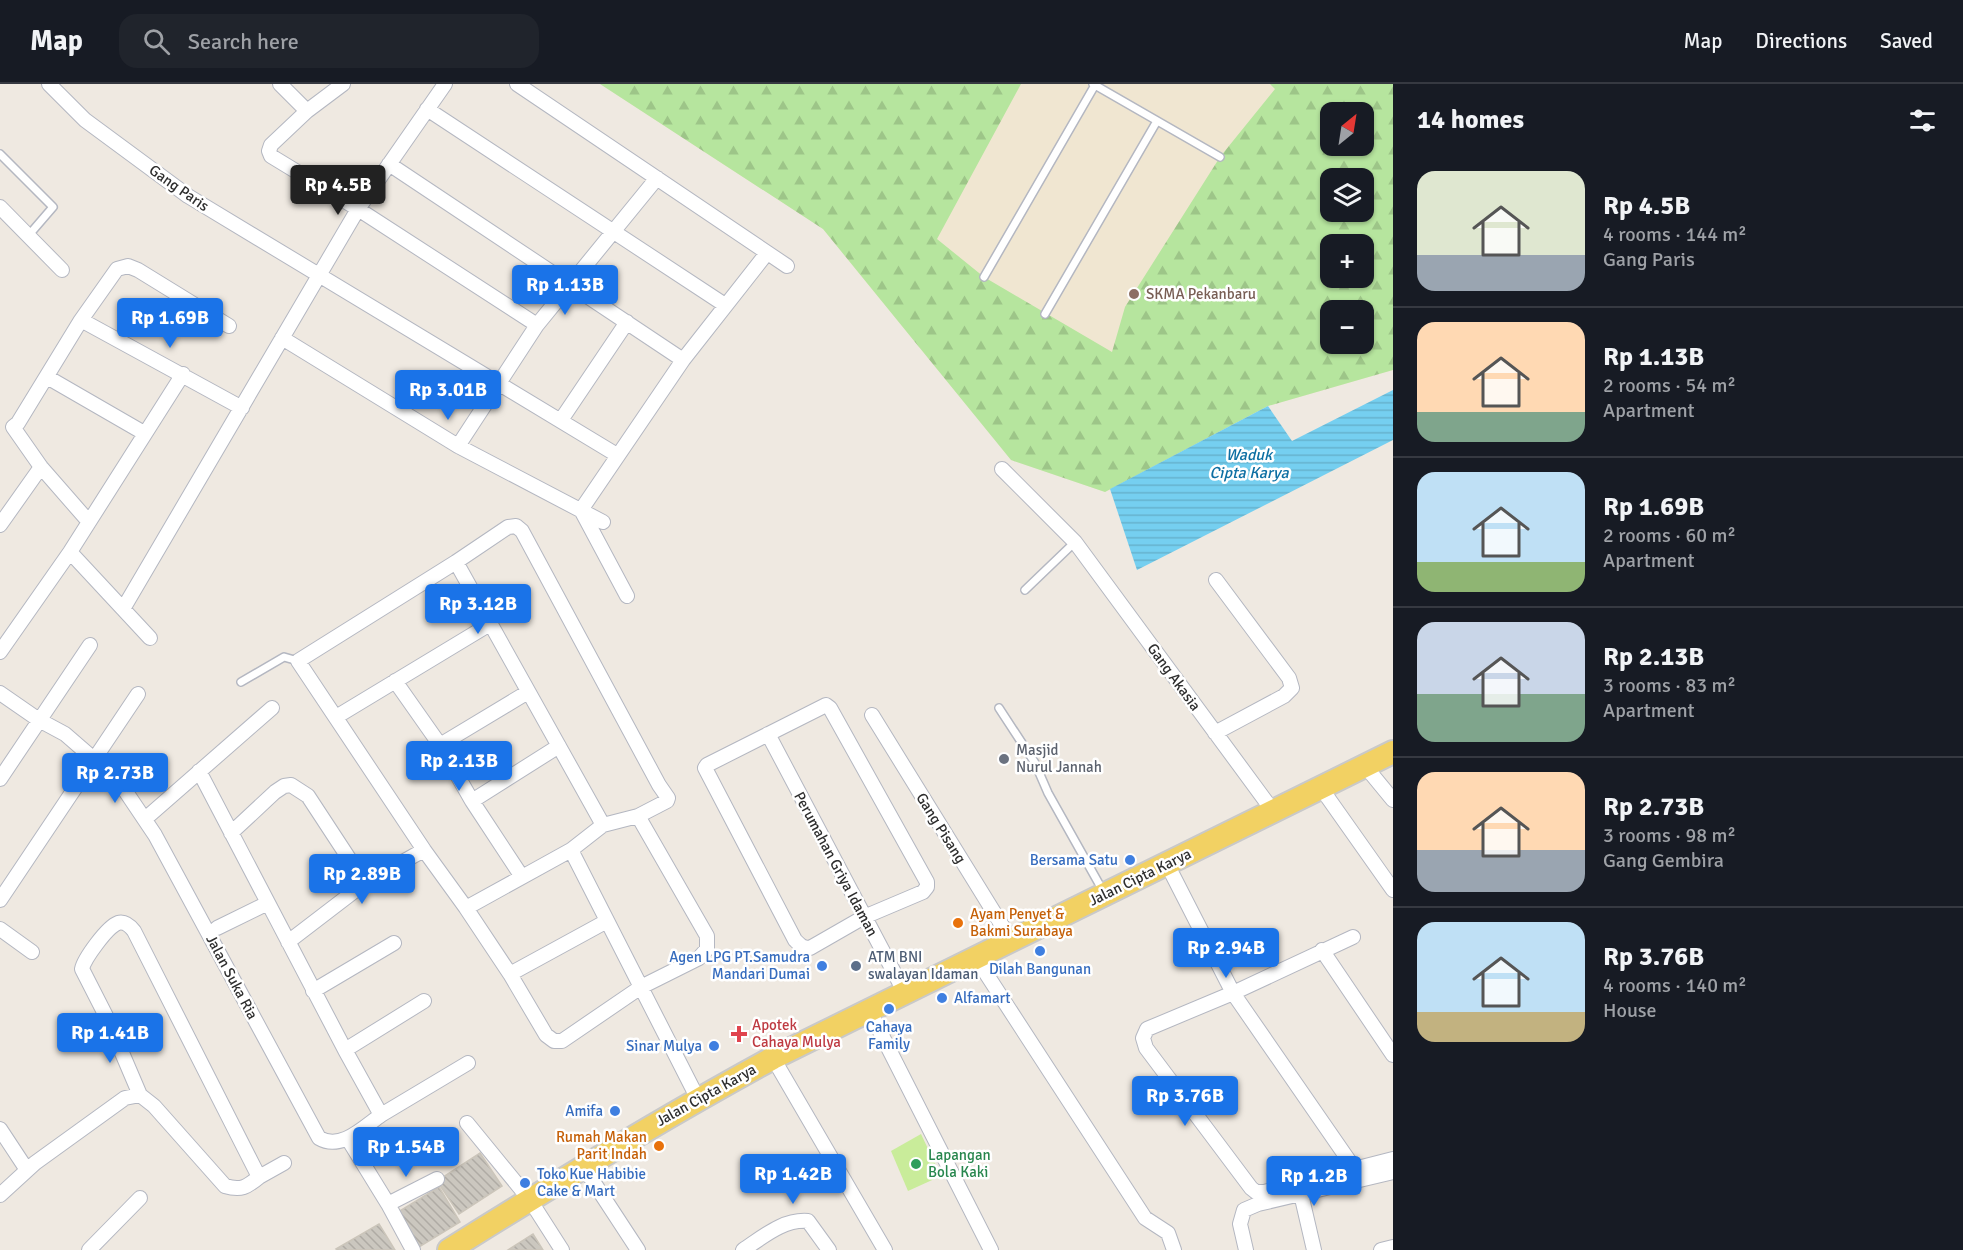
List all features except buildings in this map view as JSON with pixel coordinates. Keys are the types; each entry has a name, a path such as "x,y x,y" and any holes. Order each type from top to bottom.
{"main road":[{"name":"Jalan Cipta Karya","path":"449,1250 583,1166 698,1098 773,1058 1393,752"}],"street":[{"name":"Gang Paris","path":"50,84 85,120 188,196 617,455"},
{"path":"280,84 307,111"},
{"path":"343,84 307,111 271,145 269,151 271,156 537,325"},
{"path":"123,609 358,210 445,84"},
{"path":"517,84 787,267"},
{"path":"427,109 725,305"},
{"path":"390,164 683,360"},
{"path":"458,446 537,325 657,178"},
{"path":"0,207 62,270"},
{"path":"581,510 683,360 767,252"},
{"path":"13,427 18,423 81,320 117,269 128,266 138,270 229,326"},
{"path":"81,320 242,408"},
{"path":"561,420 627,322"},
{"path":"282,339 458,446 603,522"},
{"path":"0,652 70,552 183,374"},
{"path":"47,377 144,433"},
{"path":"0,419 13,427 41,467 89,522"},
{"path":"0,525 41,467"},
{"name":"Gang Akasia","path":"1002,469 1075,542 1273,811"},
{"path":"581,510 627,596"},
{"path":"466,908 571,850 603,825 638,816 667,801 668,798 522,531 516,526 508,527 298,661 510,974 546,1035 554,1041 562,1041 641,987 699,958 707,949 707,936 638,816"},
{"path":"70,552 150,638"},
{"path":"456,562 603,825"},
{"path":"1215,733 1284,696 1292,688 1288,678 1216,580"},
{"path":"336,717 490,624"},
{"path":"0,779 90,645"},
{"path":"395,681 440,745 472,801 522,877"},
{"path":"440,745 528,692"},
{"path":"0,693 39,720 65,734 94,759"},
{"path":"0,900 138,694"},
{"path":"826,705 830,708 927,882 927,887 923,892 864,917 810,948 800,946 712,784 705,768 707,765 820,706 826,705"},
{"path":"144,818 272,708"},
{"name":"Gang Pisang","path":"873,715 1011,940"},
{"name":"Perumahan Griya Idaman","path":"768,734 905,993"},
{"path":"472,801 559,746"},
{"name":"Jalan Suka Ria","path":"94,759 118,780 156,835 319,1138 328,1142 348,1138"},
{"path":"1365,766 1393,800"},
{"path":"199,771 313,991 381,1115"},
{"path":"231,833 275,792 284,786 291,785 308,796 365,883"},
{"path":"1321,788 1393,890"},
{"path":"288,942 365,883 424,850"},
{"path":"571,850 698,1098"},
{"path":"1167,864 1233,993 1354,1168"},
{"path":"217,928 268,903"},
{"path":"510,974 607,921"},
{"path":"260,1177 134,931 126,923 119,922 86,958 82,969 108,1020 141,1095 154,1106 225,1186 238,1190 284,1163"},
{"path":"0,929 32,952"},
{"path":"1353,937 1233,993 1147,1029 1143,1038 1146,1048 1256,1192 1264,1192 1393,1159"},
{"path":"313,991 394,943"},
{"path":"1322,950 1393,1055"},
{"path":"976,958 1145,1218 1168,1233 1174,1250"},
{"path":"345,1050 424,1001"},
{"path":"869,1010 991,1250"},
{"path":"773,1058 885,1250"},
{"path":"413,1250 348,1138 381,1115 468,1063"},
{"path":"0,1195 27,1170 125,1098 141,1095"},
{"path":"467,1123 530,1200 562,1250"},
{"path":"0,1129 27,1170"},
{"path":"583,1166 638,1250"},
{"path":"1246,1250 1240,1224 1244,1210 1258,1204 1393,1172"},
{"path":"388,1204 437,1179"},
{"path":"1301,1194 1314,1250"},
{"path":"89,1250 140,1198"},
{"path":"743,1250 786,1223 798,1220 808,1221 829,1250"},
{"path":"1381,1250 1393,1246"}],"lane":[{"path":"984,277 1094,85 1220,157"},
{"path":"1045,314 1157,121"},
{"path":"0,154 53,207 28,237"},
{"path":"1025,590 1075,542"},
{"path":"241,682 284,657 298,661"},
{"path":"999,708 1035,763 1048,793 1104,893"}],"shaded area":[{"name":"SKMA Pekanbaru","path":"600,84 1393,84 1393,370 1268,406 1105,492 1011,460 823,229"}],"green space":[{"name":"SKMA Pekanbaru","path":"600,84 1021,84 937,239 984,277 1112,352 1125,307 1220,157 1275,89 1270,84 1393,84 1393,370 1268,406 1105,492 1011,460 823,229"},
{"name":"Lapangan Bola Kaki","path":"921,1134 941,1176 908,1191 891,1151"}],"water":[{"name":"Waduk Cipta Karya","path":"1393,390 1393,440 1137,570 1110,489 1268,406 1292,441"}],"place":[{"name":"SKMA Pekanbaru","path":"1134,294"},
{"name":"Masjid Nurul Jannah","path":"1004,759"},
{"name":"Bersama Satu","path":"1130,860"},
{"name":"Ayam Penyet & Bakmi Surabaya","path":"958,923"},
{"name":"Dilah Bangunan","path":"1040,951"},
{"name":"Agen LPG PT.Samudra Mandari Dumai","path":"822,966"},
{"name":"ATM BNI swalayan Idaman","path":"856,966"},
{"name":"Alfamart","path":"942,998"},
{"name":"Cahaya Family","path":"889,1009"},
{"name":"Apotek Cahaya Mulya","path":"739,1034"},
{"name":"Sinar Mulya","path":"714,1046"},
{"name":"Amifa","path":"615,1111"},
{"name":"Rumah Makan Parit Indah","path":"659,1146"},
{"name":"Lapangan Bola Kaki","path":"916,1164"},
{"name":"Toko Kue Habibie Cake & Mart","path":"525,1183"}]}
